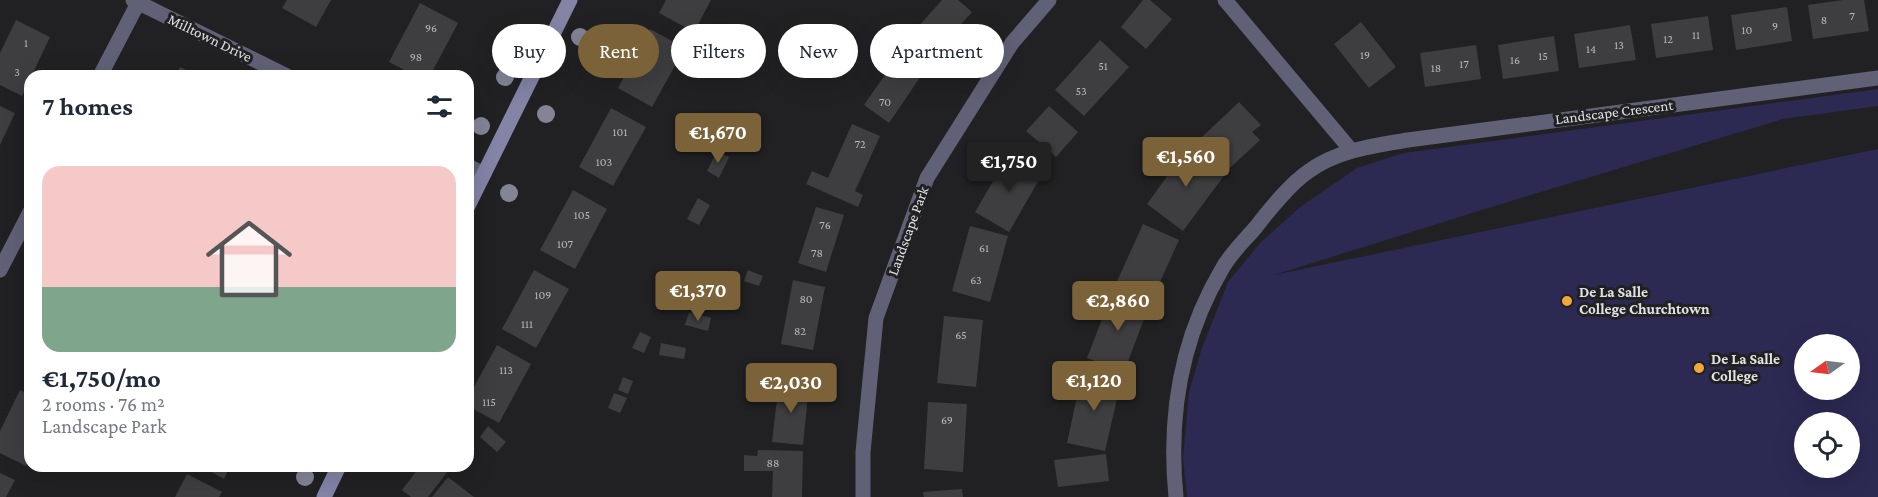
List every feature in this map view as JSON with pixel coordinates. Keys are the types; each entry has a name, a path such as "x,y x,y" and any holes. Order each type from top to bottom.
{"main road":[{"path":"474,194 570,0"},
{"path":"324,497 336,472"}],"street":[{"name":"Landscape Park","path":"863,497 863,452 876,318 927,178 1011,42 1049,0"},
{"path":"1226,0 1352,150"},
{"path":"103,70 136,1"},
{"name":"Milltown Drive","path":"136,1 275,70"},
{"name":"Landscape Crescent","path":"1176,497 1172,459 1175,405 1187,349 1222,268 1269,210 1308,171 1352,150 1407,140 1878,78"},
{"path":"474,169 484,174"},
{"path":"0,270 24,224"}],"shaded area":[{"name":"De La Salle College Churchtown","path":"1878,89 1878,106 1783,119 1274,275 1878,149 1878,497 1187,497 1183,458 1189,392 1202,348 1228,282 1261,242 1300,207 1357,168 1404,153"}],"building":[{"path":"287,0 331,0 316,27 282,8"},
{"path":"666,0 711,0 698,24 679,24 659,13"},
{"path":"942,0 958,0 972,12 961,24 921,24"},
{"path":"1143,0 1150,0 1172,19 1146,49 1121,27"},
{"path":"1843,0 1864,0 1869,31 1813,39 1808,5"},
{"path":"420,3 458,23 433,70 404,70 389,62"},
{"path":"1787,7 1792,41 1736,50 1731,15"},
{"path":"1708,16 1713,50 1656,58 1651,24"},
{"path":"16,20 50,37 34,70 24,70 22,96 0,85 0,53"},
{"path":"1361,22 1396,67 1369,88 1334,44"},
{"path":"1630,25 1636,60 1579,68 1574,34"},
{"path":"659,34 671,40 671,73 652,107 618,88 623,78 659,78"},
{"path":"1554,36 1559,71 1503,79 1498,45"},
{"path":"1100,40 1129,67 1084,116 1055,90"},
{"path":"1476,45 1481,79 1425,87 1420,53"},
{"path":"883,78 920,78 889,123 864,105"},
{"path":"1239,102 1261,125 1252,132 1260,140 1230,168 1202,137"},
{"path":"0,106 15,113 0,145"},
{"path":"1049,106 1078,132 1056,157 1026,131"},
{"path":"611,108 646,127 613,186 579,167"},
{"path":"852,124 880,136 855,191 863,195 858,207 806,184 812,171 828,178"},
{"path":"1189,146 1226,173 1183,231 1147,204"},
{"path":"717,151 729,157 719,178 707,171"},
{"path":"1009,154 1043,173 1009,232 975,212"},
{"path":"573,190 607,209 575,269 540,250"},
{"path":"698,198 710,205 699,225 687,219"},
{"path":"816,207 844,215 826,272 798,263"},
{"path":"1143,224 1179,240 1150,304 1114,288"},
{"path":"970,226 1008,236 990,302 952,291"},
{"path":"534,270 569,289 536,348 502,329"},
{"path":"748,270 763,276 759,286 744,281"},
{"path":"793,280 825,287 813,350 781,344"},
{"path":"1112,293 1149,306 1124,372 1087,358"},
{"path":"689,312 711,318 708,331 685,325"},
{"path":"944,316 983,320 976,387 937,383"},
{"path":"640,332 651,337 644,353 632,348"},
{"path":"661,343 686,348 684,359 659,355"},
{"path":"497,345 531,364 499,423 474,409 474,387"},
{"path":"1082,373 1121,382 1105,451 1067,443"},
{"path":"623,377 633,381 628,394 618,390"},
{"path":"779,382 809,385 803,445 772,442"},
{"path":"20,390 24,392 24,465 0,453 0,431"},
{"path":"614,393 627,398 620,413 608,408"},
{"path":"928,402 967,404 963,472 924,469"},
{"path":"488,426 506,442 497,452 480,437"},
{"path":"758,450 803,451 802,497 772,497 773,471 744,471 744,455 757,456"},
{"path":"1106,454 1109,481 1058,487 1054,460"},
{"path":"212,472 227,472 224,479"},
{"path":"416,472 447,472 428,497 411,497 402,490"},
{"path":"0,473 15,480 6,497 0,497"},
{"path":"187,474 222,492 219,497 175,497"},
{"path":"448,477 474,497 432,497"},
{"path":"962,489 963,497 924,497 923,492"}],"place":[{"name":"De La Salle College Churchtown","path":"1567,301"},
{"name":"De La Salle College","path":"1699,368"}]}
